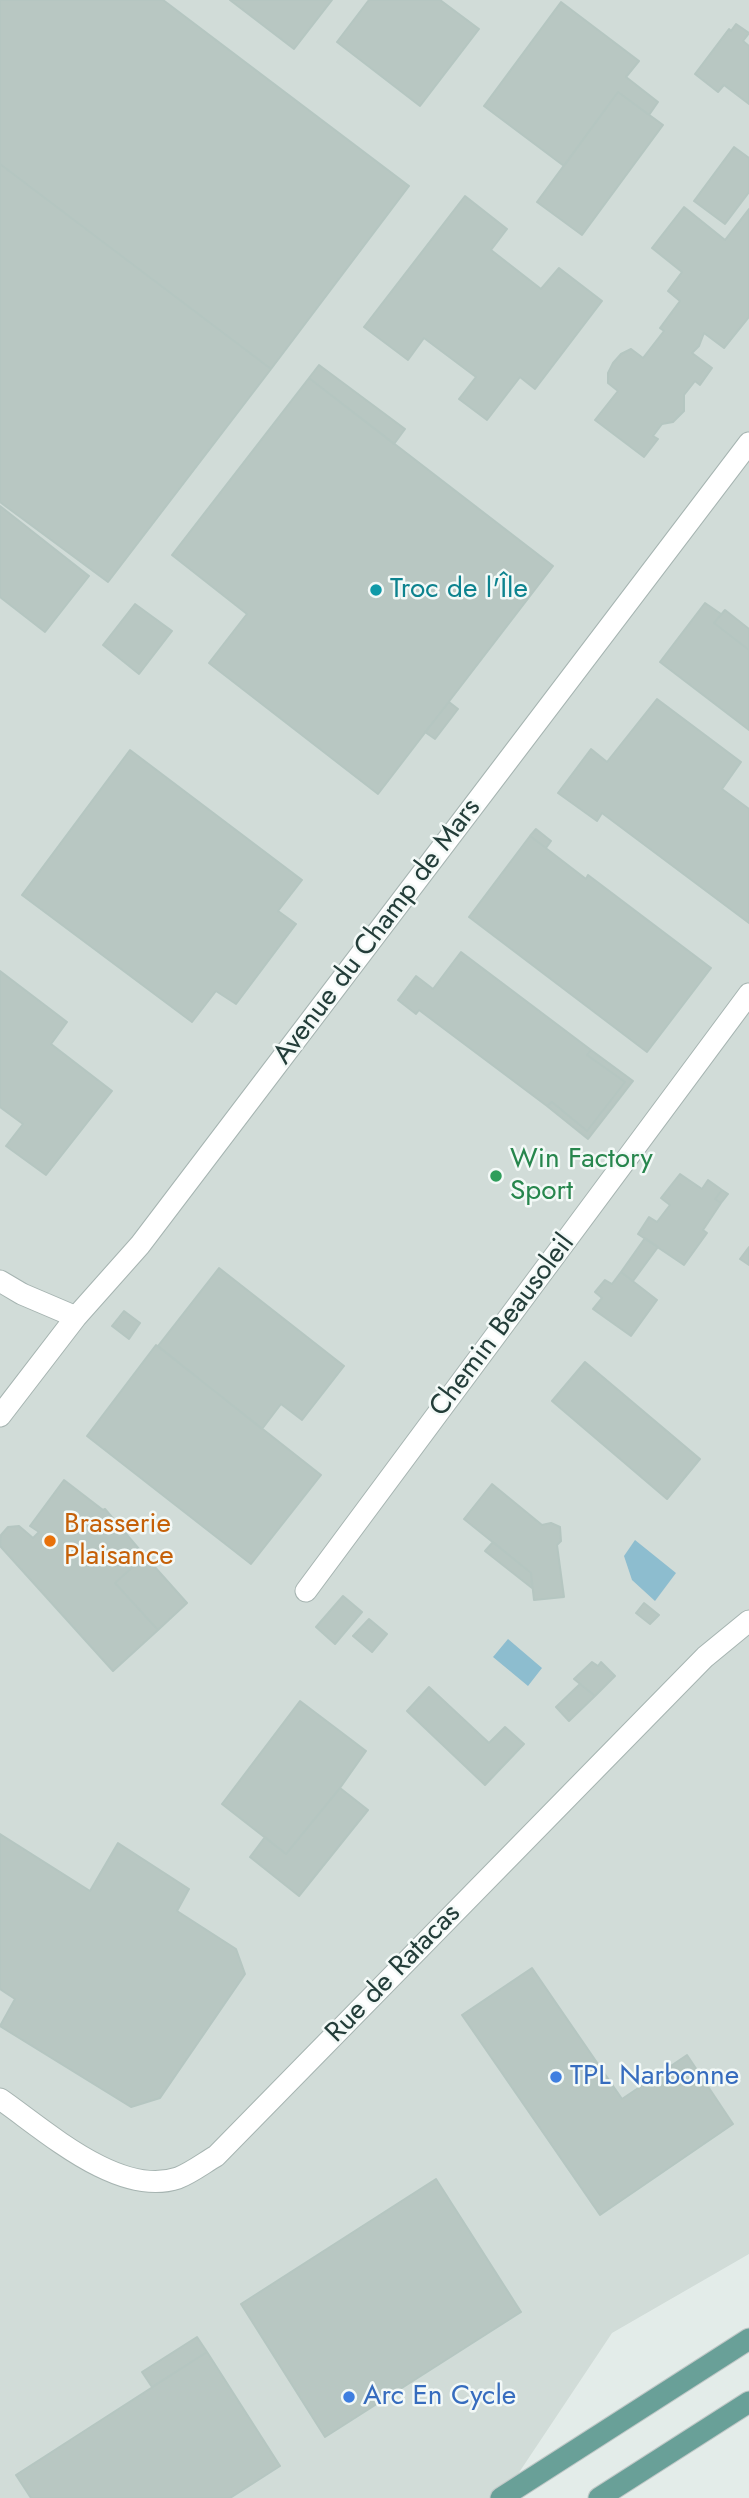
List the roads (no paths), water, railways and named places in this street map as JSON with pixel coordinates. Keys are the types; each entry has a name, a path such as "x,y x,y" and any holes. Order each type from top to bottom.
{"main road":[{"path":"500,2498 749,2339"},
{"path":"599,2498 749,2402"}],"street":[{"name":"Avenue du Champ de Mars","path":"0,1416 76,1317 140,1245 749,443"},
{"name":"Chemin Beausoleil","path":"306,1591 749,994"},
{"path":"0,1282 76,1317"},
{"name":"Rue de Ratacas","path":"0,2099 87,2160 130,2179 159,2182 179,2178 216,2156 705,1657 749,1621"}],"water":[{"path":"635,1540 676,1573 655,1601 632,1580 624,1556"},
{"path":"508,1639 542,1668 528,1686 493,1657"}],"place":[{"name":"Troc de l'Île","path":"376,590"},
{"name":"Win Factory Sport","path":"496,1176"},
{"name":"Brasserie Plaisance","path":"50,1541"},
{"name":"TPL Narbonne","path":"556,2077"},
{"name":"Arc En Cycle","path":"349,2397"}]}
